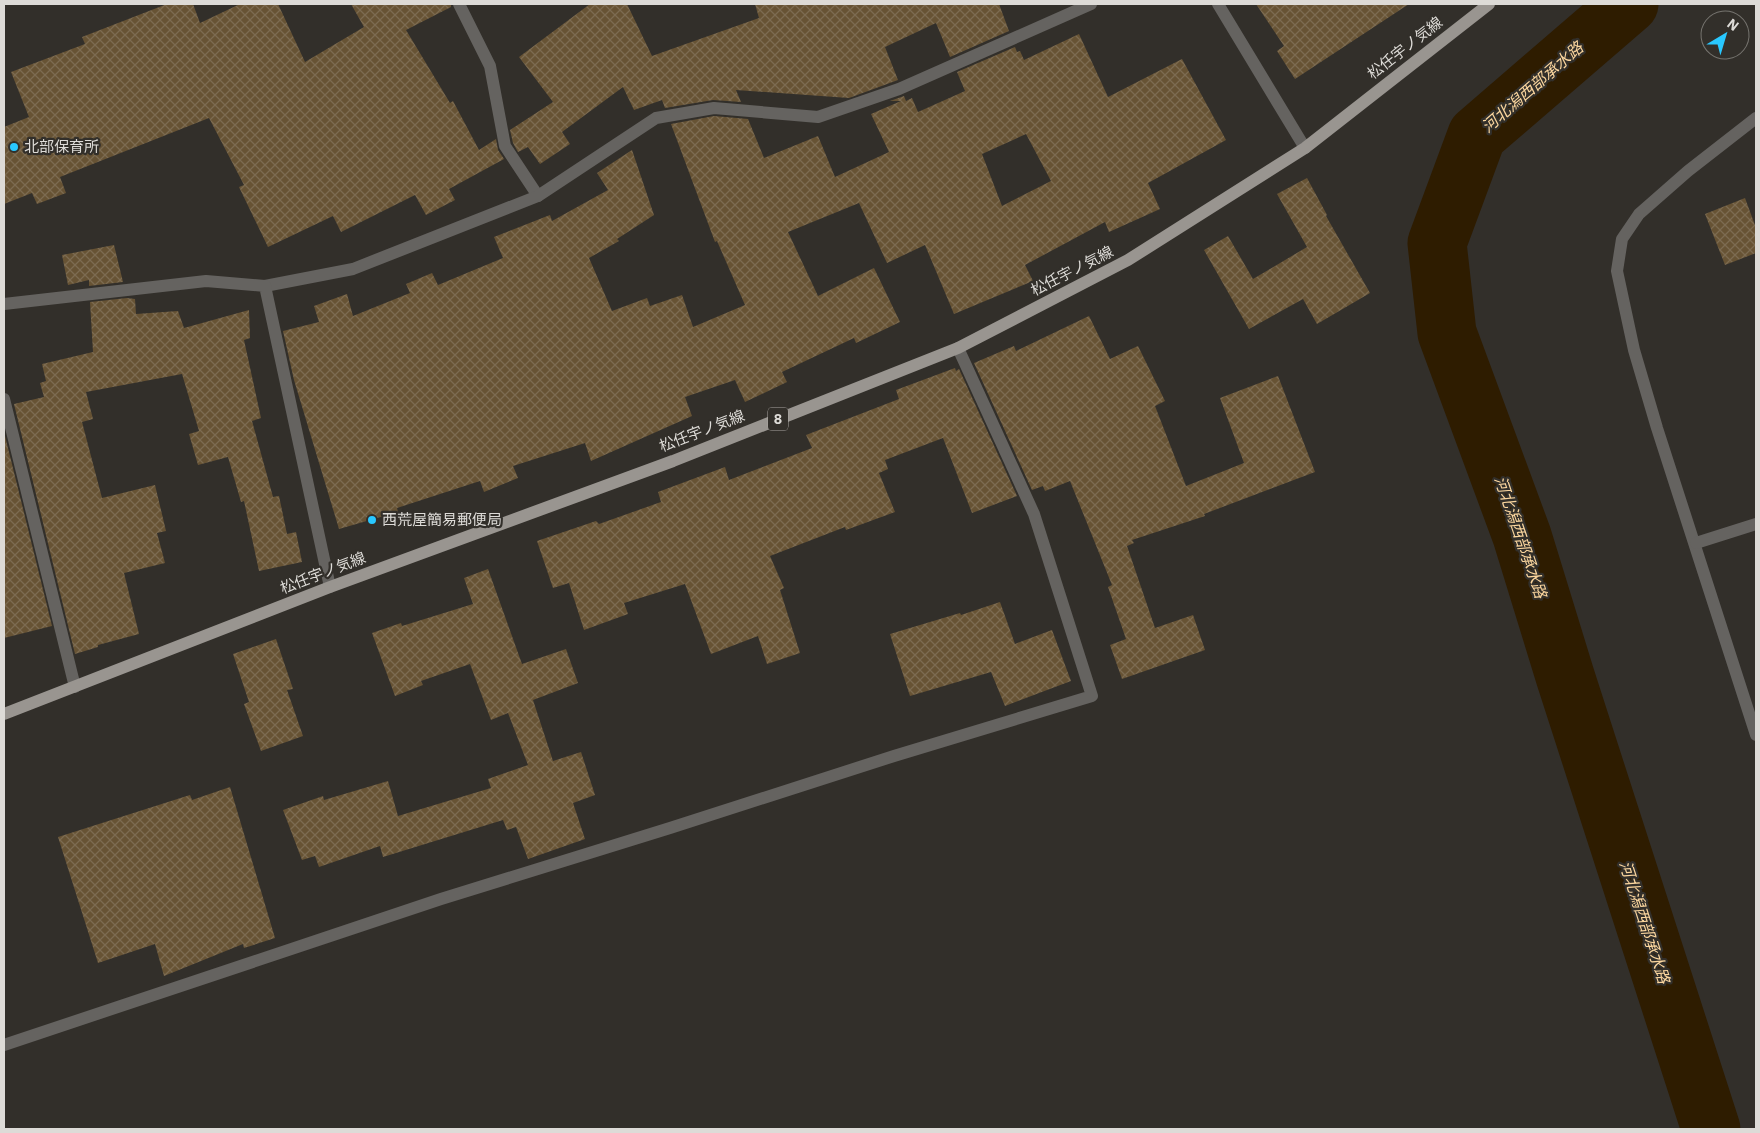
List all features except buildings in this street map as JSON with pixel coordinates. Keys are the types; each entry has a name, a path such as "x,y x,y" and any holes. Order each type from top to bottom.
{"main road":[{"name":"松任宇ノ気線","path":"4,714 330,587 673,461 958,348 1128,260 1305,148 1489,4"}],"street":[{"path":"459,4 490,66 505,146 538,196"},
{"path":"4,304 206,281 265,286 353,269 538,196 656,118 714,108 818,117 899,89 1091,4"},
{"path":"1218,4 1305,148"},
{"path":"1756,118 1688,171 1639,214 1622,239 1617,271 1634,350 1657,428 1696,543 1756,734"},
{"path":"265,286 330,587"},
{"path":"4,1045 441,899 894,756 1092,696 1034,514 958,348"},
{"path":"4,399 76,687"},
{"path":"1696,543 1756,524"}],"waterway":[{"name":"河北潟西部承水路","path":"1629,4 1477,135 1437,243 1447,333 1522,536 1565,676 1711,1129"}],"place":[{"name":"北部保育所","path":"14,147"},
{"name":"西荒屋簡易郵便局","path":"372,520"}]}
